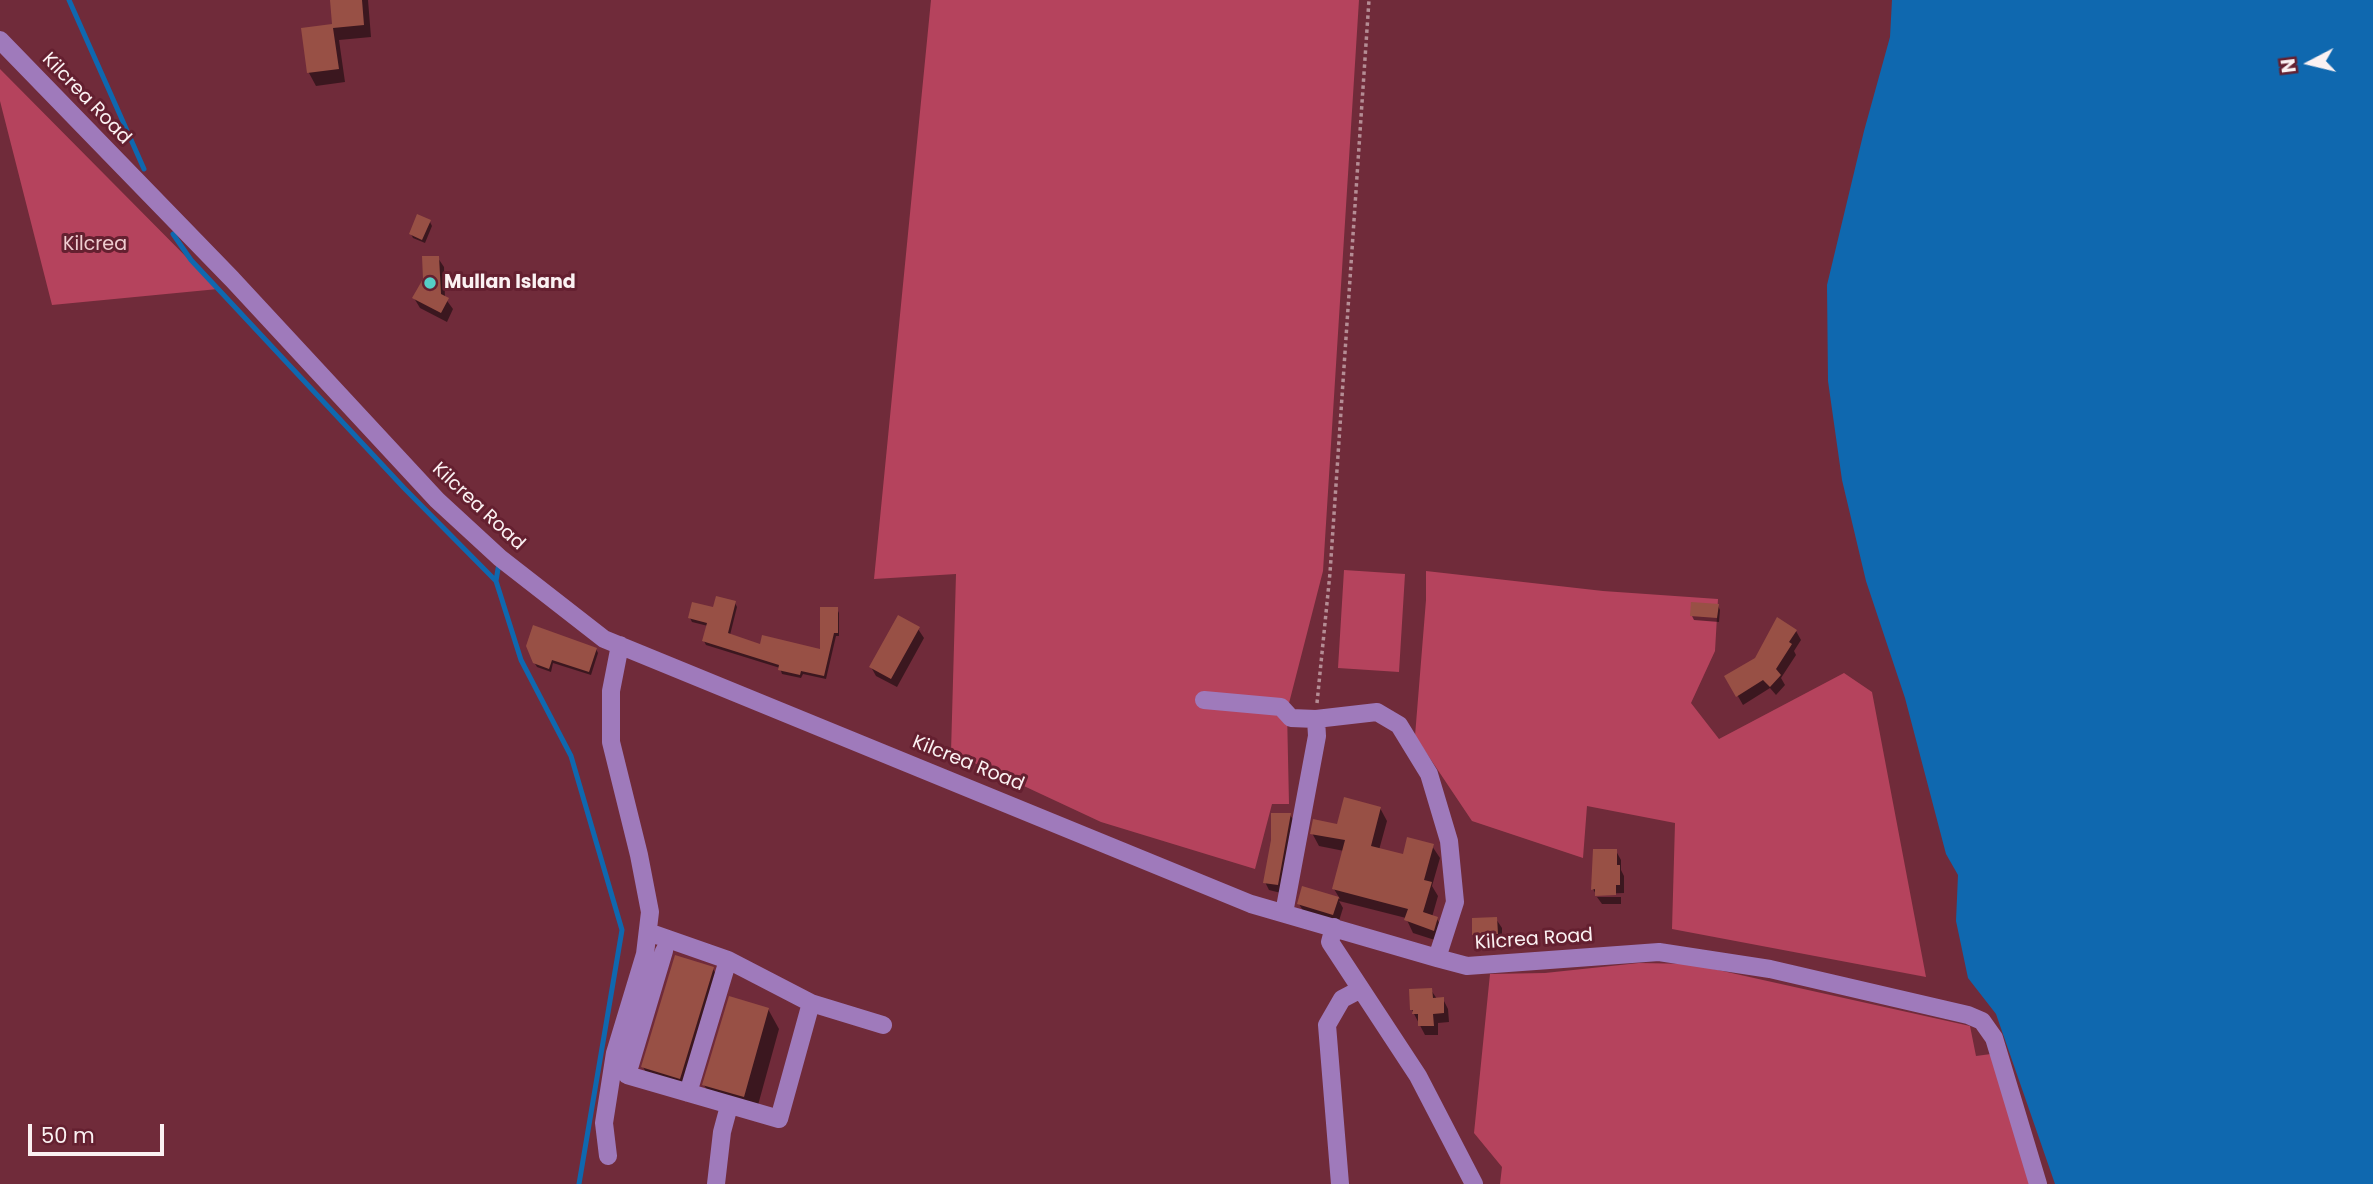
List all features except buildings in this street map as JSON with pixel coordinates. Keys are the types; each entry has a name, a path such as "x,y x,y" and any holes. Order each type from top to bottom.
{"street":[{"name":"Kilcrea Road","path":"0,40 232,279 437,500 500,558 604,639 1251,904 1437,958 1467,966 1659,952 1769,969 1968,1015 1982,1021 1994,1038 2038,1184"},
{"path":"608,1156 604,1123 615,1053 645,954 650,912 611,742 611,691 620,645"},
{"path":"1204,700 1281,707 1291,718 1316,719 1377,712 1399,725 1429,774 1449,841 1455,902 1437,958"},
{"path":"1284,914 1317,736 1316,719"},
{"path":"1334,928 1330,942 1418,1076 1474,1184"},
{"path":"648,932 728,960 811,1003 883,1025"},
{"path":"664,951 627,1075 779,1119 811,1003"},
{"path":"688,1093 728,960"},
{"path":"1339,1184 1327,1025 1342,999 1361,989"},
{"path":"716,1184 722,1132 729,1106"}],"path":[{"path":"1316,719 1330,573 1369,0"}],"green space":[{"path":"931,0 1359,0 1323,571 1287,711 1289,804 1272,804 1255,869 1101,822 951,752 956,574 874,579"},
{"name":"Kilcrea","path":"0,69 218,289 52,305 0,101"},
{"path":"1344,570 1405,574 1399,672 1338,668"},
{"path":"1426,571 1603,591 1718,599 1715,651 1691,703 1719,739 1844,673 1872,692 1926,977 1672,929 1675,823 1587,806 1583,858 1472,821 1415,736"},
{"path":"1639,963 1691,964 1970,1026 1976,1056 1991,1054 2032,1184 1500,1184 1502,1167 1474,1133 1490,974 1545,973"}],"water":[{"path":"1892,0 2373,0 2373,1184 2055,1184 1996,1014 1968,978 1956,921 1958,875 1946,854 1905,698 1866,581 1842,480 1828,381 1827,285 1890,37"}],"waterway":[{"path":"69,0 144,169"},
{"path":"173,234 191,260 404,488 496,581"},
{"path":"499,563 496,581 521,660 571,756 622,930 579,1184"}],"place":[{"name":"Mullan Island","path":"430,283"}]}
